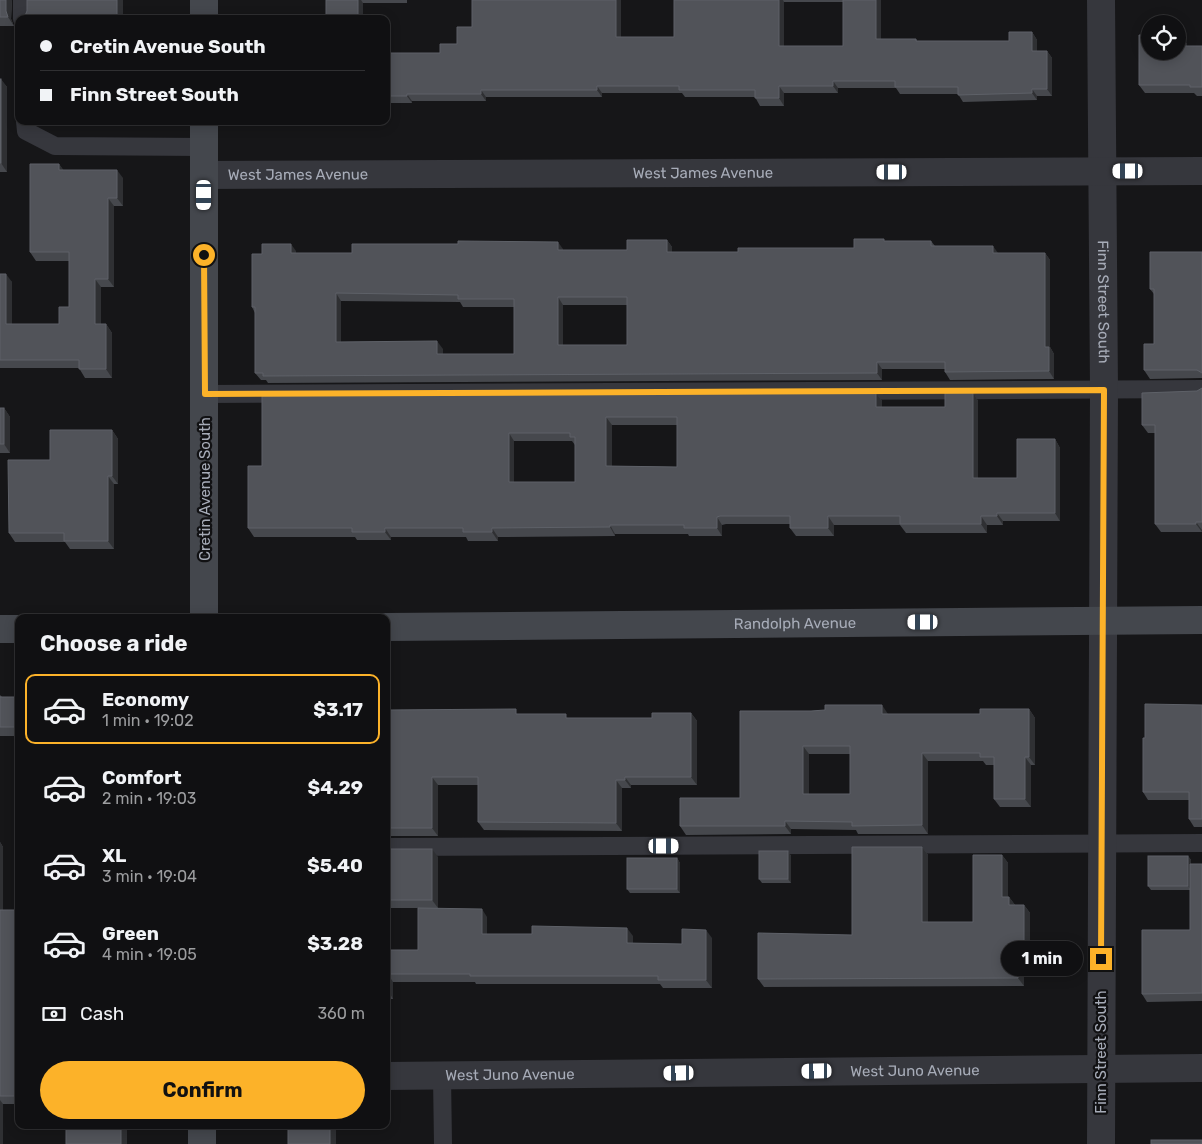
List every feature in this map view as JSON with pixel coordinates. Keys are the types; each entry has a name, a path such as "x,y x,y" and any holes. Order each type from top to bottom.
{"main road":[{"path":"204,0 204,15"},
{"name":"Cretin Avenue South","path":"204,134 204,614"},
{"name":"Randolph Avenue","path":"390,627 1202,620"},
{"path":"0,629 15,629"},
{"path":"202,1129 202,1144"}],"street":[{"name":"Finn Street South","path":"1101,0 1104,390 1101,1144"},
{"name":"West James Avenue","path":"204,175 1202,171"},
{"name":"West Juno Avenue","path":"390,1076 1202,1068"}],"lane":[{"path":"22,0 22,15"},
{"path":"25,125 26,131 55,146 204,134"},
{"path":"205,394 1202,389"},
{"path":"390,847 1202,843"},
{"path":"442,1076 443,1144"}],"building":[{"path":"0,0 6,0 8,17 0,17"},
{"path":"27,0 117,0 117,15 25,15"},
{"path":"326,0 358,0 358,15 326,15"},
{"path":"472,0 616,0 616,37 674,37 674,0 779,0 779,46 843,46 843,0 876,0 876,39 1009,41 1009,32 1032,32 1032,51 1047,51 1047,89 1032,89 1032,93 958,95 958,87 895,87 895,81 833,81 833,86 779,86 779,98 755,98 755,90 679,90 679,86 597,86 597,90 481,90 481,94 407,94 407,96 390,96 390,53 440,53 440,44 457,44 457,27 472,27"},
{"path":"1139,35 1141,35 1141,60 1186,60 1186,46 1202,46 1202,87 1190,87 1190,85 1139,85"},
{"path":"1,79 1,163 0,163"},
{"path":"30,164 59,164 59,170 117,170 117,198 108,198 108,279 95,279 95,324 106,324 106,369 79,369 79,360 0,360 0,274 6,274 6,324 59,324 59,307 69,307 69,252 30,252"},
{"path":"854,239 884,239 884,241 931,241 931,246 993,246 993,253 1045,253 1045,347 1049,347 1049,371 945,372 945,362 877,362 877,373 263,376 263,373 255,373 255,307 252,307 252,254 262,254 262,244 291,244 291,253 352,253 352,244 458,244 458,241 558,242 558,250 627,250 627,240 667,240 667,252 738,252 738,248 854,248","holes":["336,293 458,295 458,299 514,299 514,354 437,354 437,341 336,342","558,297 627,297 627,345 558,345"]},
{"path":"1150,252 1202,252 1202,373 1197,370 1144,370 1144,344 1154,344 1154,289 1150,289"},
{"path":"1202,388 1202,522 1196,522 1196,524 1155,524 1155,425 1142,425 1142,393 1197,391"},
{"path":"973,392 973,478 1017,478 1017,439 1055,439 1055,513 997,513 997,516 981,516 981,524 900,524 900,516 828,516 828,528 790,528 790,516 720,516 717,517 717,528 684,528 684,525 610,525 610,527 492,528 492,532 463,532 463,528 385,528 385,532 352,532 352,528 248,528 248,466 262,466 262,396 876,393 876,407 945,407 945,393","holes":["606,417 677,417 677,467 606,466","509,433 570,433 570,437 575,437 575,482 509,482"]},
{"path":"0,408 4,408 4,444 0,444"},
{"path":"50,430 112,430 112,476 108,476 108,541 64,541 64,533 9,533 8,460 50,460"},
{"path":"0,697 15,697 15,727 0,727"},
{"path":"1145,704 1202,705 1202,819 1189,819 1189,792 1143,792"},
{"path":"825,705 882,705 882,714 980,714 980,709 1029,709 1029,757 1025,757 1025,799 994,799 994,757 980,757 980,753 922,753 922,825 852,826 852,822 785,821 785,826 680,826 680,798 740,798 740,711 825,710","holes":["803,746 850,746 850,794 803,794"]},
{"path":"516,709 516,714 566,714 566,718 652,718 652,713 691,713 691,777 625,777 625,780 616,780 616,823 478,822 478,777 432,777 432,828 390,828 390,710"},
{"path":"852,847 922,847 922,922 973,922 973,855 1002,855 1002,897 1009,897 1009,905 1024,905 1024,944 1018,944 1018,978 758,979 758,933 852,935"},
{"path":"390,849 432,849 432,900 390,900"},
{"path":"759,851 788,851 788,879 759,879"},
{"path":"1148,856 1188,856 1188,886 1148,886"},
{"path":"627,858 677,858 677,889 627,889"},
{"path":"1190,864 1202,864 1202,993 1142,994 1142,930 1190,930"},
{"path":"418,908 482,909 482,934 532,934 532,926 627,928 627,943 682,944 682,929 706,930 706,980 658,980 658,976 390,974 390,950 418,950"},
{"path":"0,910 15,910 15,1096 0,1096"},
{"path":"66,1129 121,1129 121,1144 66,1144"},
{"path":"288,1129 330,1129 330,1144 288,1144"},
{"path":"1151,1140 1202,1140 1202,1144 1151,1144"}],"route":[{"path":"204,255 205,394 1104,390 1101,959"}]}
